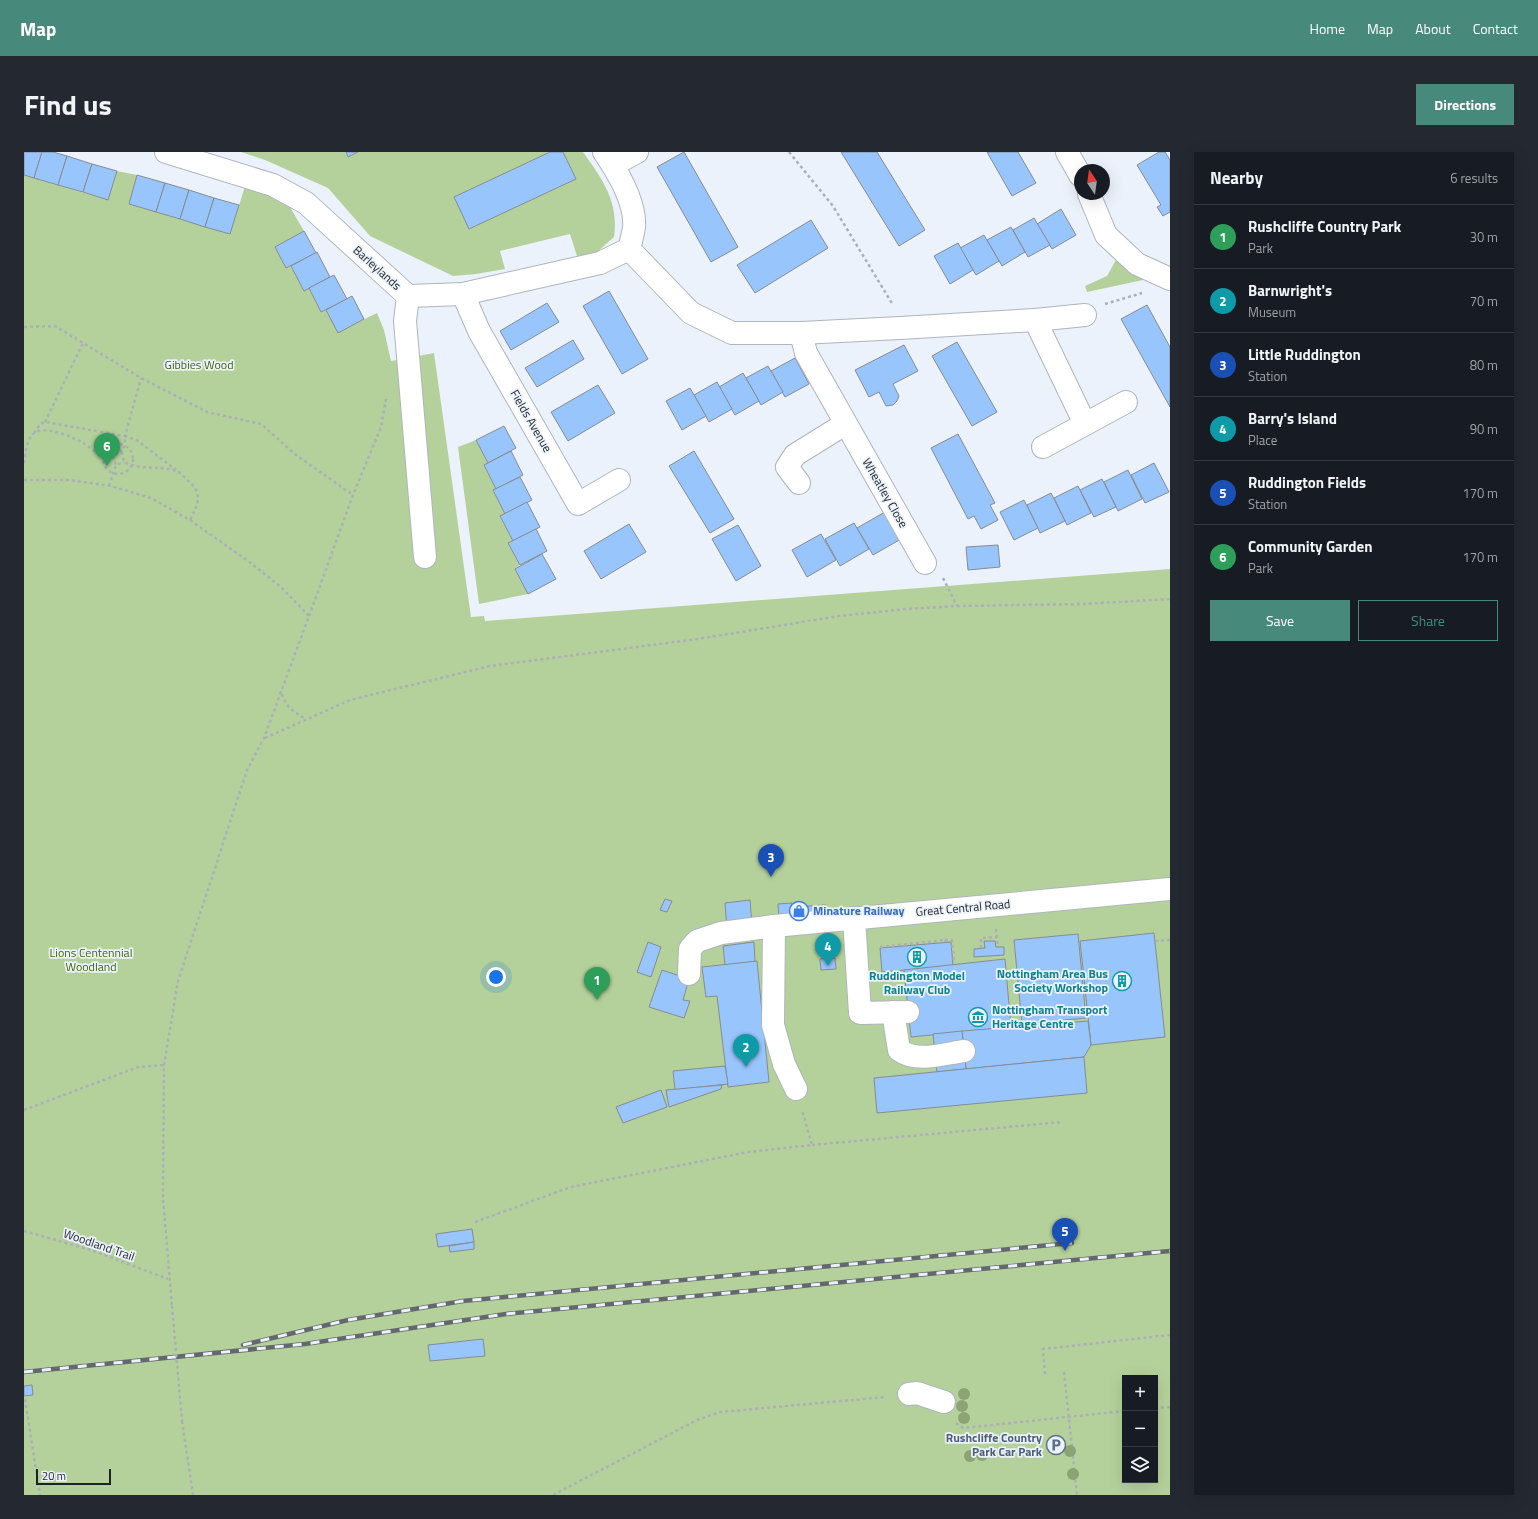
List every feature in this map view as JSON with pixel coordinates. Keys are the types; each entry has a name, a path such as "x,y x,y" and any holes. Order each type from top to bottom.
{"street":[{"name":"Barleylands","path":"166,152 273,185 306,203 408,296 463,294 600,263 629,249"},
{"path":"637,152 608,159 633,207 634,227 629,249 691,313 732,333 801,333 900,328 1034,320 1085,315"},
{"path":"1067,152 1074,164"},
{"path":"1091,200 1106,236 1137,264 1164,277"},
{"name":"Fields Avenue","path":"463,294 479,331 578,504 619,480"},
{"path":"408,296 405,321 425,557"},
{"path":"1034,320 1085,424"},
{"name":"Wheatley Close","path":"801,333 806,353 845,424 926,563"},
{"path":"1043,447 1126,402"},
{"path":"799,483 787,467 795,455 845,424"},
{"name":"Great Central Road","path":"689,974 690,949 697,941 721,933 854,918 1170,889"},
{"path":"854,918 860,1013 901,1012 899,1050 907,1056 918,1058 964,1051"},
{"path":"774,926 773,1025 784,1064 796,1089"},
{"path":"910,1394 917,1393 948,1410"}],"path":[{"path":"789,152 834,206 897,313 900,328"},
{"path":"1085,315 1096,307 1152,290 1164,277"},
{"path":"24,327 55,326 141,378 208,412 261,424 296,455 353,495"},
{"path":"45,422 83,343"},
{"path":"126,446 119,444 111,446 103,456 104,464 108,470 114,474 123,473 132,466 133,455 126,446 125,436 141,378"},
{"path":"193,1495 182,1421 172,1306 168,1279 163,1198 164,1064 178,981 246,770 264,738 282,693 353,495 380,427 386,396"},
{"path":"24,463 28,444 40,424 45,422 125,436 138,440 194,484 198,497 196,510 190,520"},
{"path":"34,433 41,430 53,431 66,435 83,443 103,456 113,456 120,453 126,446"},
{"path":"120,453 124,456 124,462"},
{"path":"111,486 108,487 116,465 113,456"},
{"path":"116,465 124,462 132,466 176,470"},
{"path":"24,480 69,480 111,486 150,498 190,520 282,587 309,616"},
{"path":"926,563 943,577 958,606"},
{"path":"264,738 350,700 490,666 698,639 840,616 906,609 958,606 1084,604 1170,599"},
{"path":"282,693 285,703 293,712 307,719"},
{"path":"982,948 981,938 997,937"},
{"path":"856,950 952,940 953,962"},
{"path":"1155,942 1170,940"},
{"path":"24,1110 138,1067 164,1064"},
{"path":"796,1089 812,1144"},
{"path":"475,1222 571,1187 748,1152 812,1144 1062,1122"},
{"name":"Woodland Trail","path":"24,1231 91,1250 168,1279"},
{"path":"1045,1374 1043,1349 1170,1335"},
{"path":"1064,1372 1077,1495"},
{"path":"553,1495 697,1420 720,1412 910,1394"},
{"path":"26,1399 40,1495"},
{"path":"1158,1408 1170,1407"},
{"path":"948,1410 962,1428 1122,1411"}],"green space":[{"path":"241,152 346,152 348,157 358,152 550,152 454,197 469,229 576,179 563,152 583,152 603,182 612,202 615,224 614,237 596,253 577,256 570,234 500,251 505,269 453,276 370,236 328,188 265,160"},
{"path":"117,171 137,175 129,204 230,234 246,183 290,207 304,231 275,247 286,268 291,266 304,291 309,288 321,312 326,310 338,332 377,313 384,330 391,361 434,353 471,617 484,616 485,621 1170,569 1170,1495 24,1495 24,175 108,200"},
{"path":"1117,258 1142,273 1143,280 1087,292 1085,286 1107,276"},
{"path":"476,440 488,463 484,465 496,489 493,490 505,514 500,517 513,541 509,543 520,565 515,569 528,594 479,604 458,447"}],"building":[{"path":"24,152 42,152 34,178 24,175"},
{"path":"42,152 53,152 67,156 58,185 34,178"},
{"path":"346,152 358,152 348,157"},
{"path":"550,152 563,152 576,179 469,229 454,197"},
{"path":"684,152 738,247 711,262 657,167"},
{"path":"841,152 877,152 925,230 899,246"},
{"path":"987,152 1018,152 1036,183 1012,196"},
{"path":"1159,152 1165,152 1170,160 1170,212 1163,216 1157,207 1161,205 1137,165"},
{"path":"67,156 92,164 83,192 58,185"},
{"path":"92,164 117,171 108,200 83,192"},
{"path":"137,175 165,183 156,212 129,204"},
{"path":"165,183 189,190 180,219 156,212"},
{"path":"189,190 214,198 205,227 180,219"},
{"path":"214,198 239,205 230,234 205,227"},
{"path":"1061,209 1076,235 1052,249 1037,224"},
{"path":"1034,218 1050,245 1028,257 1013,230"},
{"path":"811,220 828,248 755,293 737,265"},
{"path":"1011,227 1025,252 1002,266 987,240"},
{"path":"304,231 316,253 286,268 275,247"},
{"path":"984,235 999,261 976,275 960,248"},
{"path":"958,243 973,270 950,284 934,256"},
{"path":"317,252 330,277 304,291 291,266"},
{"path":"334,275 347,299 321,312 309,288"},
{"path":"609,291 648,359 622,374 583,306"},
{"path":"352,296 364,319 338,333 326,310"},
{"path":"547,303 559,322 511,350 500,331"},
{"path":"1147,305 1170,347 1170,407 1121,319"},
{"path":"573,340 584,359 537,387 525,368"},
{"path":"957,342 997,412 972,426 932,356"},
{"path":"904,345 918,371 893,384 899,396 893,405 886,406 879,392 869,397 855,370"},
{"path":"795,358 809,384 785,397 771,371"},
{"path":"768,366 783,392 761,405 746,378"},
{"path":"743,373 759,401 735,415 719,387"},
{"path":"717,382 732,409 709,422 694,395"},
{"path":"598,385 615,413 568,441 551,412"},
{"path":"690,388 706,416 682,430 666,401"},
{"path":"504,426 516,448 488,463 476,440"},
{"path":"958,434 995,503 990,505 998,520 981,529 974,516 968,519 931,448"},
{"path":"511,451 523,475 496,489 484,465"},
{"path":"694,451 734,519 710,533 669,466"},
{"path":"1154,463 1169,492 1145,503 1131,475"},
{"path":"1128,470 1142,499 1118,511 1104,482"},
{"path":"520,477 532,500 505,514 493,490"},
{"path":"1102,479 1116,507 1094,517 1080,490"},
{"path":"1078,486 1091,513 1067,525 1054,498"},
{"path":"1051,493 1065,521 1040,533 1027,505"},
{"path":"1024,500 1038,528 1014,540 1000,512"},
{"path":"527,502 540,527 513,541 500,516"},
{"path":"885,512 901,539 873,555 857,528"},
{"path":"854,523 869,549 840,566 825,539"},
{"path":"629,524 646,552 601,579 584,551"},
{"path":"738,525 761,566 736,581 712,539"},
{"path":"536,529 547,551 520,565 508,543"},
{"path":"821,534 836,560 807,577 792,550"},
{"path":"998,545 1000,567 968,570 966,547"},
{"path":"542,554 556,579 528,594 515,569"},
{"path":"665,899 672,901 667,912 660,910"},
{"path":"750,900 752,926 727,929 725,903"},
{"path":"792,903 792,907 826,905 826,913 779,917 778,904"},
{"name":"Nottingham Area Bus Society Workshop","path":"1154,933 1165,1037 1091,1045 1080,941"},
{"path":"1078,934 1086,1018 1022,1024 1014,940"},
{"path":"984,941 995,941 996,947 1004,947 1004,955 974,957 974,949 985,948"},
{"path":"648,942 661,947 651,977 637,972"},
{"path":"754,942 755,962 725,965 723,946"},
{"name":"Ruddington Model Railway Club","path":"951,942 953,966 882,972 880,948"},
{"path":"835,958 836,969 821,970 820,959"},
{"path":"1005,959 1011,1027 911,1037 904,970"},
{"path":"757,961 769,1082 728,1087 717,996 706,997 702,967"},
{"path":"662,970 689,979 683,1000 690,1001 684,1018 649,1007"},
{"path":"1088,1021 1091,1045 1084,1057 966,1069 962,1031"},
{"path":"962,1031 966,1069 937,1072 933,1034"},
{"path":"1084,1057 1087,1093 877,1113 874,1078"},
{"path":"725,1066 728,1084 675,1090 673,1071"},
{"path":"722,1085 721,1089 669,1107 666,1090"},
{"path":"661,1090 667,1107 623,1123 616,1107"},
{"path":"472,1229 474,1242 438,1247 436,1234"},
{"path":"474,1242 474,1249 450,1252 449,1246"},
{"path":"483,1339 485,1356 430,1361 428,1345"},
{"path":"32,1385 33,1395 24,1396 24,1386"}],"railway":[{"path":"243,1345 348,1320 463,1301 1072,1243"},
{"path":"24,1372 305,1344 506,1314 1170,1251"}],"place":[{"name":"Community Garden","path":"107,466"},
{"name":"Little Ruddington","path":"771,877"},
{"name":"Minature Railway","path":"799,911"},
{"name":"Ruddington Model Railway Club","path":"917,957"},
{"name":"Barry's Island","path":"828,966"},
{"name":"Nottingham Area Bus Society Workshop","path":"1122,981"},
{"name":"Rushcliffe Country Park","path":"597,1000"},
{"name":"Nottingham Transport Heritage Centre","path":"978,1017"},
{"name":"Barnwright's","path":"746,1067"},
{"name":"Ruddington Fields","path":"1065,1251"},
{"name":"Rushcliffe Country Park Car Park","path":"1056,1445"}],"park label":[{"name":"Gibbies Wood","path":"199,365"},
{"name":"Lions Centennial Woodland","path":"91,960"}]}
